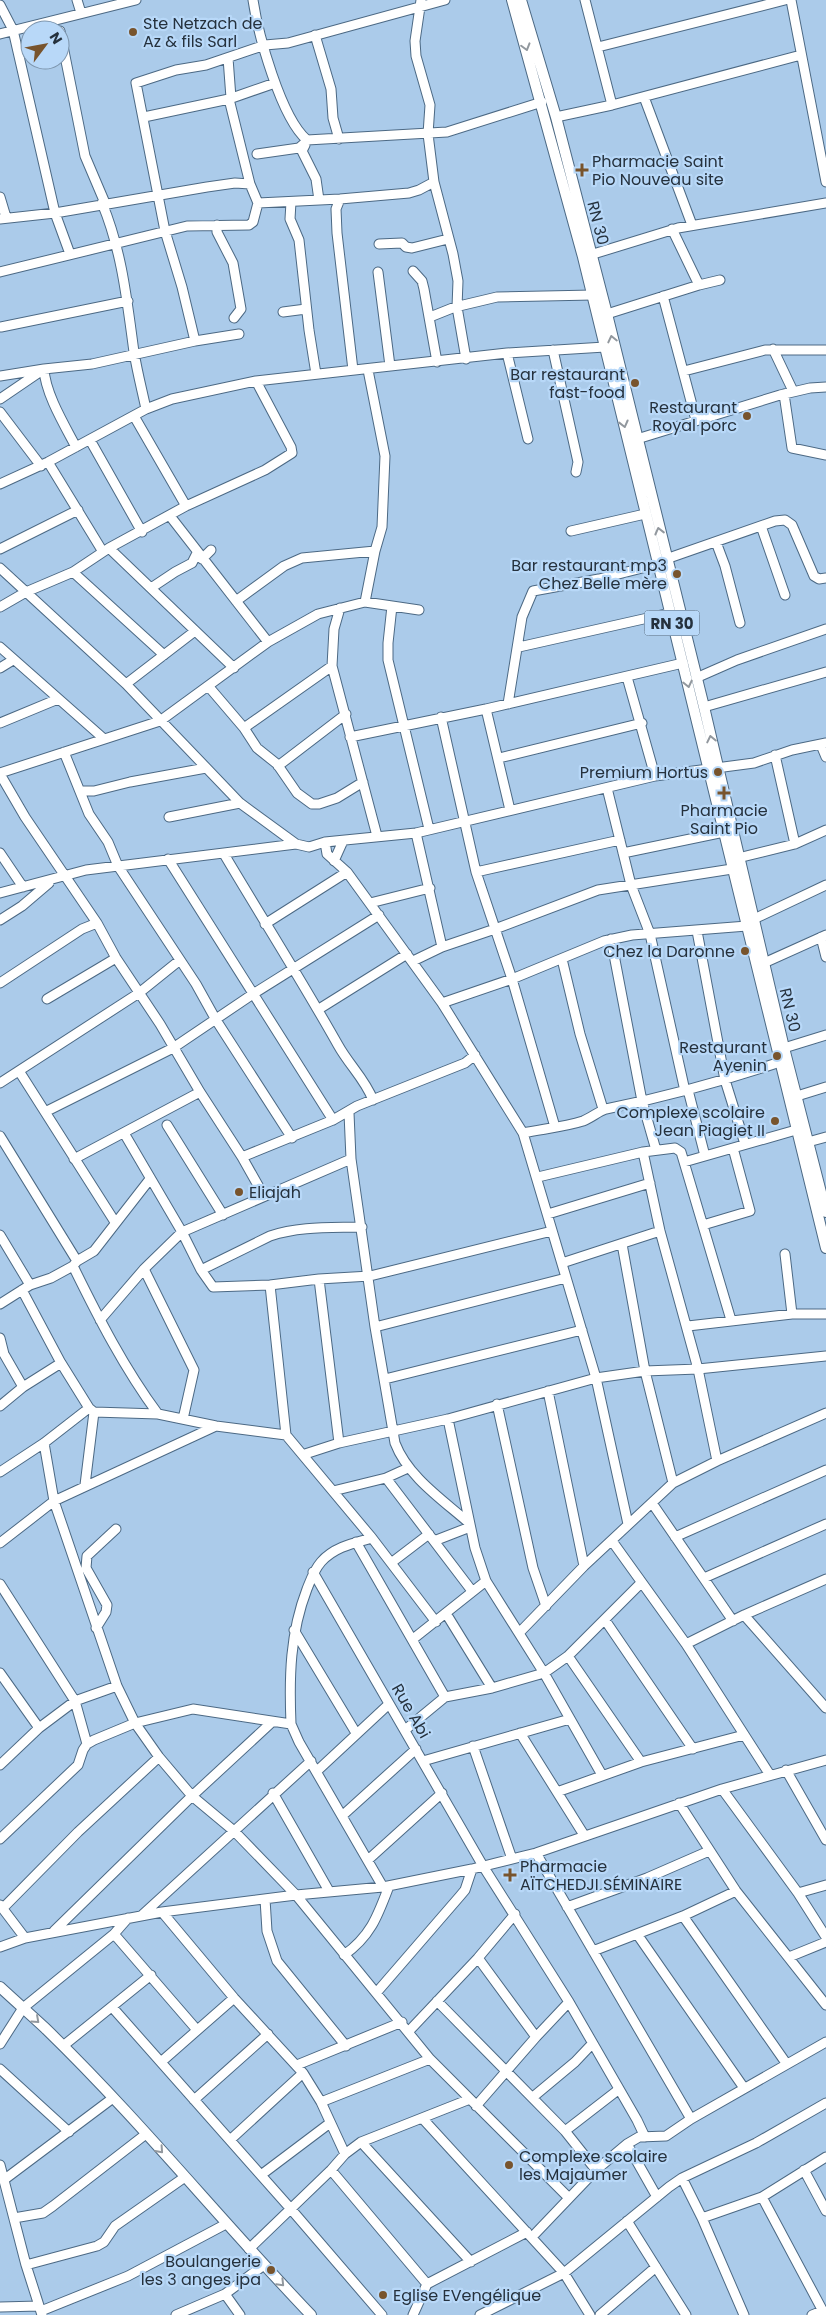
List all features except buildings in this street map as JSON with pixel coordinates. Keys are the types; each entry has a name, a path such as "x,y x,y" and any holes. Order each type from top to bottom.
{"main road":[{"name":"RN 30","path":"512,0 542,102 593,295 645,514 662,561 704,707 712,767 732,869 764,963 826,1212"},
{"name":"RN 30","path":"522,0 556,117 590,255 607,314 637,440 662,561 670,613 738,858 780,1062 826,1248"},
{"path":"0,1987 63,2046 113,2098 264,2266 311,2315"}],"street":[{"path":"77,0 80,13"},
{"path":"0,34 134,0"},
{"path":"254,0 275,83 299,133 306,142"},
{"path":"195,341 182,286 156,194 144,117 136,82 228,58 264,45 288,43 421,3 445,0"},
{"path":"585,0 612,105"},
{"path":"598,47 785,0"},
{"path":"791,0 826,182"},
{"path":"421,3 414,41 418,69 430,105 428,134 434,182 441,202 458,281 457,307 466,359"},
{"path":"0,5 13,30 55,212 70,254"},
{"path":"315,35 331,89 333,118 339,139"},
{"path":"556,117 644,97 801,55"},
{"path":"0,272 187,226 249,225 253,222 258,202 250,184 230,99 228,58"},
{"path":"68,70 85,156 104,203 117,244 146,409"},
{"path":"144,117 230,99 275,83"},
{"path":"644,97 692,225"},
{"path":"258,154 285,151 306,142 428,134 459,130 542,102"},
{"path":"306,142 302,151 316,179 319,200"},
{"path":"258,202 340,199 409,192 419,190 434,182"},
{"path":"0,197 3,218 55,212 156,194 235,183 250,184"},
{"path":"340,199 336,208 337,233 353,370"},
{"path":"291,202 290,219 299,240 306,309 316,374"},
{"path":"590,255 672,229 826,203"},
{"path":"217,225 216,232 233,263 241,309 234,318"},
{"path":"672,229 699,285"},
{"path":"379,244 402,243 406,247 412,248 448,238"},
{"path":"414,271 422,281 437,362"},
{"path":"378,272 390,366"},
{"path":"607,314 720,280"},
{"path":"430,317 457,307 496,297 593,295"},
{"path":"663,296 696,420"},
{"path":"1,327 128,301"},
{"path":"283,312 306,309"},
{"path":"0,376 92,364 195,341 239,334"},
{"path":"0,484 44,464 146,409 172,399 256,381 507,353 605,347"},
{"path":"684,372 774,349 826,350"},
{"path":"774,349 793,391"},
{"path":"553,350 578,462 576,472"},
{"path":"507,353 528,439"},
{"path":"0,399 44,369"},
{"path":"44,369 44,377 76,447"},
{"path":"365,602 375,551 382,527 385,456 368,370"},
{"path":"0,607 26,592 73,572 106,550 142,532 186,506 260,472 292,453 256,381"},
{"path":"637,440 793,391 826,387"},
{"path":"784,394 792,448 826,455"},
{"path":"0,412 44,464 106,550 151,588 234,668"},
{"path":"134,416 186,506"},
{"path":"90,440 142,532"},
{"path":"0,549 78,510"},
{"path":"571,531 645,514"},
{"path":"170,516 268,642"},
{"path":"508,704 522,617 533,591 599,578 662,561 761,526 786,520 792,525 814,576 819,579 826,578"},
{"path":"761,526 785,594"},
{"path":"716,542 725,566 740,623"},
{"path":"151,588 175,572 202,558 211,550"},
{"path":"236,601 284,566 302,558 375,551"},
{"path":"0,568 126,684 240,803 296,844"},
{"path":"73,572 164,655"},
{"path":"264,1196 242,1157 116,958 97,923 25,817 0,774 103,738 160,721 268,642 311,617 365,602 419,610"},
{"path":"392,606 388,660 429,829"},
{"path":"340,608 334,629 332,666 377,836"},
{"path":"518,647 670,613"},
{"path":"696,678 738,660 826,629"},
{"path":"126,684 195,631"},
{"path":"0,647 103,738"},
{"path":"0,668 14,660"},
{"path":"350,737 486,709 683,663"},
{"path":"244,728 332,666"},
{"path":"704,707 826,672"},
{"path":"628,676 655,776"},
{"path":"209,687 244,728 257,748 278,766 297,793 312,804 319,804 337,798 363,782"},
{"path":"0,723 58,699"},
{"path":"486,709 510,810"},
{"path":"278,766 346,714"},
{"path":"441,717 466,819 476,872 512,979 555,1126"},
{"path":"499,758 642,723"},
{"path":"0,893 80,872 118,866 296,844 308,847 325,842 416,833 466,819 655,776 712,767 754,763 792,750 824,744 826,756"},
{"path":"64,752 89,814 108,842 118,866 180,960 292,1138"},
{"path":"775,755 795,844"},
{"path":"80,791 94,791 130,782 206,768"},
{"path":"607,788 631,885 650,934 687,1090 705,1156"},
{"path":"169,818 240,803"},
{"path":"738,858 795,844 826,830"},
{"path":"623,853 724,832"},
{"path":"416,833 442,947"},
{"path":"476,872 620,840"},
{"path":"334,861 343,841"},
{"path":"325,842 327,854 346,872 370,903 442,1003 523,1133 538,1177 552,1231 596,1378 628,1524"},
{"path":"0,853 22,888"},
{"path":"224,854 292,969 319,1009 340,1048 366,1085 373,1100"},
{"path":"168,859 333,1120"},
{"path":"319,1009 410,958 586,894 606,888 732,869"},
{"path":"265,924 346,872"},
{"path":"0,920 22,906 52,880"},
{"path":"442,1003 512,979 611,940 632,935 697,930 750,923 826,885"},
{"path":"370,903 430,888"},
{"path":"45,1112 173,1048 252,994 379,915"},
{"path":"0,983 82,929 97,923"},
{"path":"697,930 725,1080 745,1144"},
{"path":"764,963 823,936 826,957"},
{"path":"611,940 642,1101 656,1150"},
{"path":"48,999 116,958"},
{"path":"562,959 580,1034 604,1109"},
{"path":"0,1083 139,993 180,960"},
{"path":"784,1048 826,1035"},
{"path":"242,1157 349,1113 357,1106 465,1063 476,1055"},
{"path":"523,1133 581,1121 596,1116 604,1109 725,1080 780,1062"},
{"path":"19,1070 74,1160 115,1222"},
{"path":"797,1096 826,1087"},
{"path":"74,1160 200,1092"},
{"path":"349,1113 352,1159 370,1276 375,1327 393,1431 400,1457 408,1468 470,1525"},
{"path":"167,1125 223,1215"},
{"path":"684,1162 796,1130"},
{"path":"124,1132 182,1232 201,1270 213,1287 270,1285 319,1278 370,1276 552,1231"},
{"path":"0,1136 75,1264 100,1320 136,1385 158,1414"},
{"path":"808,1142 826,1137"},
{"path":"703,1225 750,1211 733,1148"},
{"path":"538,1177 642,1152 677,1149 684,1162 731,1320"},
{"path":"642,1152 660,1231 688,1326 717,1461"},
{"path":"100,1320 144,1269 182,1232 352,1159"},
{"path":"0,1304 30,1285 51,1278 94,1251 150,1179"},
{"path":"548,1214 650,1183"},
{"path":"201,1270 282,1232 294,1229 362,1226"},
{"path":"562,1263 660,1231"},
{"path":"2,1241 30,1285"},
{"path":"622,1244 645,1371 672,1484"},
{"path":"785,1254 792,1314"},
{"path":"144,1269 194,1370 183,1419"},
{"path":"319,1278 339,1443"},
{"path":"375,1327 566,1278"},
{"path":"270,1285 286,1435"},
{"path":"22,1290 61,1363 91,1410 85,1485"},
{"path":"688,1326 792,1314 826,1314"},
{"path":"385,1379 582,1330"},
{"path":"0,1338 4,1354 23,1387"},
{"path":"305,1454 339,1443 448,1419 596,1378 645,1371 698,1369 826,1356"},
{"path":"0,1406 23,1387 61,1363"},
{"path":"548,1391 584,1566"},
{"path":"497,1404 532,1568 546,1606"},
{"path":"0,1472 91,1410 158,1414 216,1426 286,1435 305,1454 436,1622"},
{"path":"519,1633 584,1566 672,1484 717,1461 826,1413"},
{"path":"448,1419 478,1560 486,1581 544,1674 602,1775"},
{"path":"0,1544 54,1501 216,1426"},
{"path":"44,1443 54,1501 117,1686 135,1723 159,1757 192,1796 234,1831 296,1895 378,1992 430,2059 569,2198"},
{"path":"333,1492 386,1478 408,1468"},
{"path":"675,1537 826,1470"},
{"path":"386,1478 472,1591"},
{"path":"652,1503 734,1621"},
{"path":"704,1578 826,1524"},
{"path":"391,1563 432,1537 470,1525"},
{"path":"96,1628 106,1612 107,1605 105,1598 86,1568 87,1556 116,1529"},
{"path":"372,1538 334,1550 321,1561 313,1572 294,1630 289,1680 291,1724 299,1742 386,1886"},
{"path":"612,1541 686,1644 770,1775"},
{"path":"356,1542 445,1697"},
{"name":"Rue Abi","path":"313,1572 483,1866 569,2002 645,2137"},
{"path":"686,1644 744,1615 826,1579"},
{"path":"413,1639 447,1615 472,1591 486,1581"},
{"path":"405,1730 445,1697 492,1688 544,1674 568,1656 641,1583"},
{"path":"0,1584 75,1701 87,1744 78,1765 0,1839"},
{"path":"447,1615 492,1688"},
{"path":"744,1615 826,1708"},
{"path":"605,1620 693,1748"},
{"path":"294,1630 356,1733"},
{"path":"568,1656 641,1762"},
{"path":"0,1673 39,1728"},
{"path":"1,1761 39,1728 75,1701 117,1686"},
{"path":"316,1771 389,1704"},
{"path":"87,1744 135,1723 193,1709 291,1724"},
{"path":"423,1761 570,1719"},
{"path":"53,1932 192,1796 272,1722"},
{"path":"520,1733 584,1835"},
{"path":"557,1792 641,1762 744,1735"},
{"path":"473,1746 512,1860"},
{"path":"343,1815 416,1749"},
{"path":"25,1938 1,1906 159,1757"},
{"path":"0,1947 25,1938 162,1912 328,1891 386,1886 512,1860 722,1789 826,1760"},
{"path":"141,1916 311,1761"},
{"path":"786,1770 825,1835"},
{"path":"722,1789 798,1893 826,1936"},
{"path":"274,1793 328,1891"},
{"path":"368,1858 442,1793"},
{"path":"679,1804 736,1891 825,2001"},
{"path":"567,1908 647,1878 709,1851"},
{"path":"536,1853 691,2119"},
{"path":"378,1992 465,1890 472,1869"},
{"path":"798,1893 826,1885"},
{"path":"344,1954 360,1944 368,1933 386,1886"},
{"path":"593,1951 683,1916 736,1891"},
{"path":"265,1900 267,1931 277,1962 346,2046"},
{"path":"162,1912 234,1998 300,2069 321,2102 344,2154"},
{"path":"409,2031 478,1958 514,1914"},
{"path":"683,1916 786,2063"},
{"path":"0,2044 23,2008 114,1934 128,1918"},
{"path":"114,1934 197,2030"},
{"path":"636,1934 744,2088"},
{"path":"789,1957 826,1942"},
{"path":"478,1958 536,2037"},
{"path":"63,2046 151,1975"},
{"path":"161,2062 234,1998"},
{"path":"437,2001 565,2131 596,2170"},
{"path":"249,2249 331,2170 344,2154 361,2142 473,2103 506,2072 569,2002"},
{"path":"112,2007 382,2315"},
{"path":"230,2140 300,2069 346,2046 402,2022"},
{"path":"194,2100 268,2034"},
{"path":"413,2315 427,2284 529,2234 626,2144 634,2139 666,2136 691,2119 786,2063 826,2042"},
{"path":"532,2097 575,2062 592,2044"},
{"path":"321,2102 430,2059"},
{"path":"0,2069 68,2132"},
{"path":"565,2131 618,2090"},
{"path":"5,2179 113,2098"},
{"path":"480,2315 564,2273 682,2178 756,2143 826,2103"},
{"path":"423,2119 564,2273 590,2315"},
{"path":"261,2175 330,2123"},
{"path":"14,2218 43,2213 146,2134"},
{"path":"361,2142 471,2262"},
{"path":"626,2144 657,2197"},
{"path":"702,2218 762,2197 826,2157"},
{"path":"0,2165 26,2265 41,2311"},
{"path":"331,2170 427,2284"},
{"path":"804,2170 826,2211"},
{"path":"26,2265 97,2246 104,2242 115,2226 185,2177"},
{"path":"682,2178 702,2218 744,2315"},
{"path":"762,2197 823,2313 812,2315"},
{"path":"627,2221 686,2315"},
{"path":"0,2307 41,2311 128,2276 226,2224"},
{"path":"176,2315 225,2294 264,2266"},
{"path":"600,2315 656,2267"},
{"path":"225,2294 240,2315"}],"place":[{"name":"Ste Netzach de Az & fils Sarl","path":"133,32"},
{"name":"Pharmacie Saint Pio Nouveau site","path":"582,170"},
{"name":"Bar restaurant fast-food","path":"635,383"},
{"name":"Restaurant Royal porc","path":"747,416"},
{"name":"Bar restaurant mp3 Chez Belle mère","path":"677,574"},
{"name":"Premium Hortus","path":"718,772"},
{"name":"Pharmacie Saint Pio","path":"724,793"},
{"name":"Chez la Daronne","path":"745,951"},
{"name":"Restaurant Ayenin","path":"777,1056"},
{"name":"Complexe scolaire Jean Piagiet II","path":"775,1121"},
{"name":"Eliajah","path":"239,1192"},
{"name":"Pharmacie AÏTCHEDJI SÉMINAIRE","path":"510,1875"},
{"name":"Complexe scolaire les Majaumer","path":"509,2165"},
{"name":"Boulangerie les 3 anges ipa","path":"271,2270"},
{"name":"Eglise EVengélique","path":"383,2295"}]}
